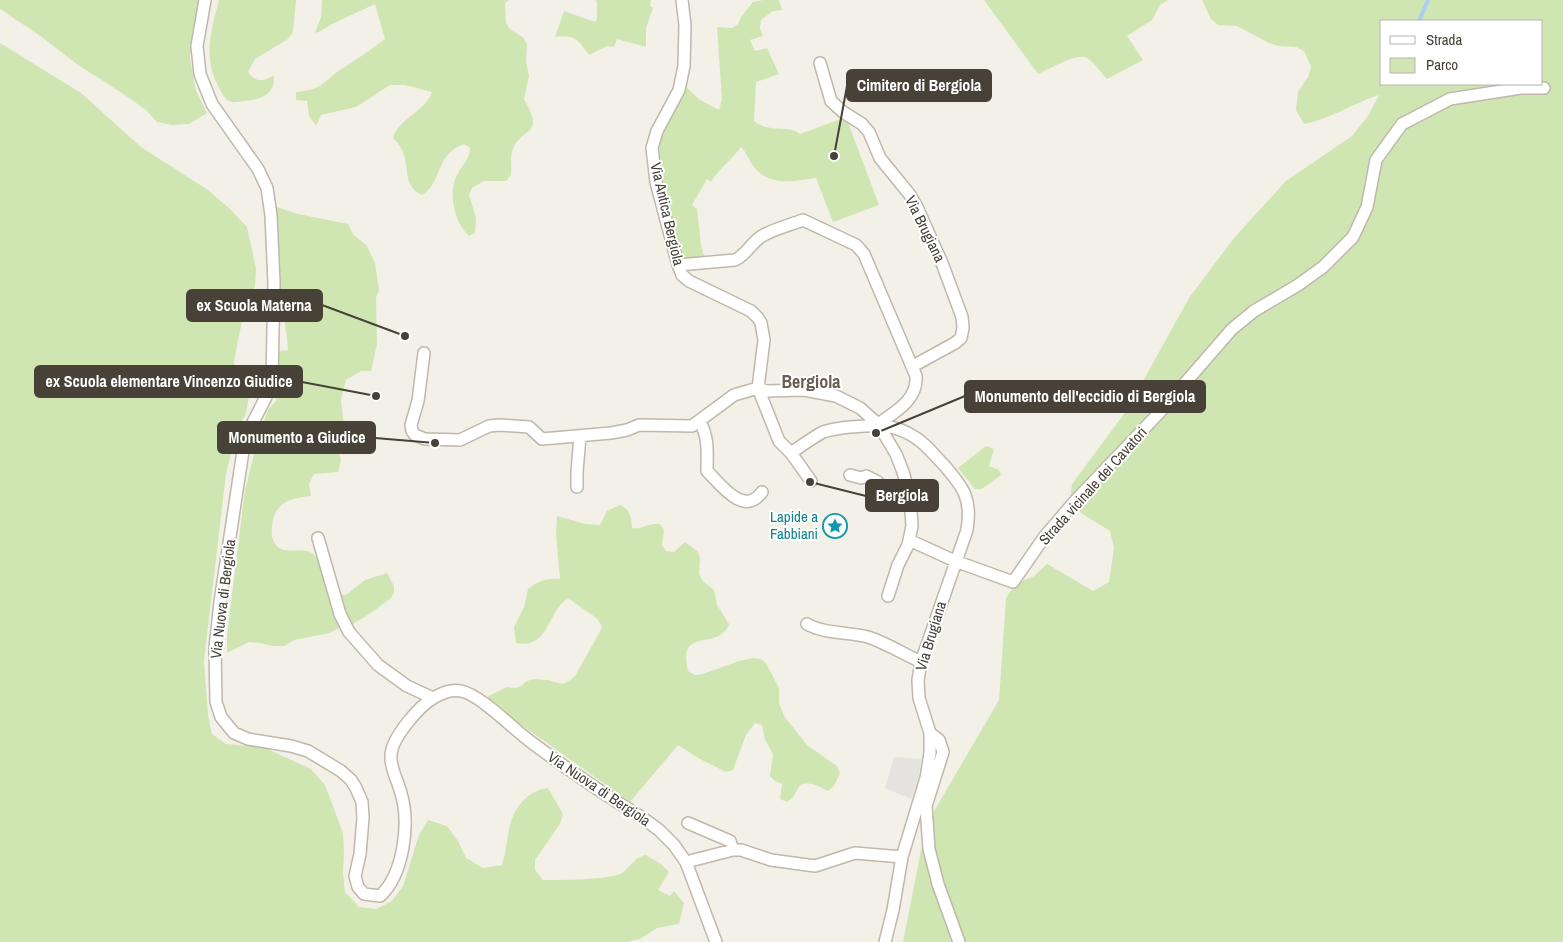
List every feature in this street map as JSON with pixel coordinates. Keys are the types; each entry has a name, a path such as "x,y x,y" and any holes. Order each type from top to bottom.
{"street":[{"name":"Via Nuova di Bergiola","path":"205,0 197,46 200,74 212,104 258,169 267,188 271,215 274,283 272,377 266,398 245,438 220,602 215,648 216,702 221,717 234,733 248,739 291,746 308,751 341,771 351,780 362,802 363,818 360,854 355,876 358,887 364,894 380,896 388,888 396,873 404,831 405,811 391,757 394,744 408,722 433,698 446,692 460,691 476,698 530,741 659,830 674,845 686,862 716,942"},
{"name":"Via Antica Bergiola","path":"682,0 684,66 678,90 657,131 652,148 656,182 678,266 682,274 689,281 751,311 761,323 764,340 758,388"},
{"name":"Via Brugiana","path":"820,63 831,101 869,132 880,158 910,195 917,207 942,262 962,317 963,328 961,338 955,344 913,366"},
{"name":"Strada vicinale dei Cavatori","path":"955,561 1014,582 1045,536 1075,501 1158,413 1232,329 1254,311 1298,286 1323,267 1353,237 1367,207 1376,160 1402,124 1450,99 1521,88 1544,88"},
{"name":"Via Brugiana","path":"678,266 736,260 763,236 803,220 856,245 862,250 913,366 916,382 912,396 903,406 878,424"},
{"path":"424,353 418,400 411,425 415,435 425,439 460,440 489,426 499,425 529,427 542,439 619,432 639,425 692,426 700,422 734,395 758,388 778,441 791,453 811,481"},
{"name":"Via Brugiana","path":"758,388 767,390 804,390 836,396 860,408 878,424 896,454 903,472 912,511 909,540 898,565 888,596"},
{"path":"700,422 705,430 708,443 706,471 727,491 740,500 749,502 757,499 762,492"},
{"name":"Via Brugiana","path":"791,453 825,432 878,424 905,431 918,438 931,451 962,486 968,501 967,530 921,662 918,680 919,698 930,733 930,753 926,778 902,857"},
{"path":"577,487 580,436"},
{"path":"850,475 860,478 866,476 878,482"},
{"path":"318,538 340,614 349,632 378,665 407,686 433,698"},
{"path":"909,540 955,561"},
{"path":"807,624 816,629 870,638 921,662"},
{"path":"930,733 939,740 943,752 926,806 929,849 938,884 958,942"},
{"path":"688,823 730,841 733,850"},
{"path":"686,862 733,850 741,850 771,860 815,866 855,853 902,857 893,910 885,942"}],"green space":[{"path":"0,0 202,0 191,41 190,58 196,91 207,113 189,124 172,125 157,122 146,110 78,65 39,35 0,9"},
{"path":"219,0 296,0 293,32 288,39 255,59 248,72 257,80 267,79 274,75 273,87 266,95 256,99 231,102 218,86 211,65 210,43"},
{"path":"322,0 509,0 505,3 506,23 510,29 524,38 527,45 526,61 529,76 524,99 533,120 530,130 520,138 512,152 511,175 506,181 484,181 472,188 469,195 476,218 475,233 469,236 459,223 453,197 455,180 468,158 470,148 464,144 454,149 443,162 429,190 422,195 416,191 409,181 403,152 393,138 401,125 424,105 432,92 405,85 390,85 356,107 321,115 316,126 309,116 307,101 296,100 296,92 316,88 385,39 375,4 315,33 321,17"},
{"path":"595,0 651,0 650,6 653,8 646,28 646,47 617,39 614,47 607,46 589,55 575,39 555,37 564,11 595,22 597,19 597,1"},
{"path":"779,0 782,10 773,11 761,20 760,29 763,36 750,40 755,51 767,48 779,74 756,82 754,121 766,127 796,131 800,134 846,117 879,205 833,222 816,178 783,181 767,178 754,167 741,147 711,182 707,179 692,205 697,209 701,246 705,258 680,260 657,174 661,133 685,86 700,100 719,110 722,99 717,27 732,28 738,24 753,2"},
{"path":"984,0 1168,0 1160,5 1152,20 1127,36 1143,60 1107,79 1092,62 1082,57 1062,62 1038,74"},
{"path":"1202,0 1563,0 1563,942 903,942 926,825 999,700 1006,598 1016,583 1033,577 1047,564 1093,591 1109,582 1114,548 1110,531 1081,513 1070,500 1072,484 1127,410 1189,298 1234,238 1286,181 1352,136 1368,116 1379,95 1314,122 1304,124 1296,110 1298,92 1308,77 1311,67 1304,51 1296,47 1278,46 1269,43 1237,26 1218,25 1211,19"},
{"path":"0,43 81,93 141,147 208,190 247,227 256,268 255,286 242,321 234,361 236,380 249,395 246,414 237,429 226,474 204,661 208,715 212,734 226,744 263,747 311,769 325,785 343,833 345,892 359,907 376,909 392,901 403,886 419,835 428,820 447,826 458,841 466,858 483,868 502,865 512,818 516,810 530,795 538,790 548,788 563,814 560,824 535,860 535,870 543,880 584,879 616,875 622,873 638,858 646,855 661,864 669,872 658,890 670,896 674,891 684,903 679,924 657,928 640,939 626,942 0,942"},
{"path":"277,207 298,214 348,224 353,234 367,246 375,263 379,290 376,298 377,344 371,371 361,371 346,380 341,400 344,427 338,449 341,460 338,472 314,474 309,484 311,496 290,500 279,507 273,520 272,537 275,544 281,549 290,551 305,550 313,554 323,568 334,595 346,595 365,580 387,573 394,586 394,592 391,598 351,625 329,633 294,640 284,646 249,642 227,653 227,635 245,490 259,434 268,410 276,401 279,351 288,350 280,282"},
{"path":"986,446 994,449 989,466 999,470 1001,475 982,489 975,489 958,468"},
{"path":"620,505 624,507 631,517 632,528 660,524 664,530 662,545 666,551 674,552 685,542 697,551 700,558 699,574 703,581 714,590 717,605 729,624 724,632 717,637 694,643 688,648 686,657 688,671 695,675 703,674 739,661 754,658 761,659 766,663 779,688 779,703 784,716 807,745 837,766 840,773 834,786 828,791 814,785 804,784 800,785 793,797 787,802 780,799 782,784 770,776 773,754 765,740 762,725 755,723 746,735 733,770 726,772 698,758 678,745 630,802 509,716 487,697 507,687 515,688 534,679 562,684 575,676 602,628 594,616 568,598 556,611 542,635 535,641 527,644 516,643 514,627 524,607 528,589 543,581 560,579 556,534 557,516 585,524 600,525 607,511"}],"shaded area":[{"path":"894,757 921,759 918,781 911,799 885,788"}],"waterway":[{"path":"1419,20 1428,0"}],"place":[{"name":"Cimitero di Bergiola","path":"834,156"},
{"name":"ex Scuola Materna","path":"405,336"},
{"name":"ex Scuola elementare Vincenzo Giudice","path":"376,396"},
{"name":"Monumento dell'eccidio di Bergiola","path":"876,433"},
{"name":"Monumento a Giudice","path":"435,443"},
{"name":"Bergiola","path":"810,482"},
{"name":"Lapide a Fabbiani","path":"835,526"}],"district":[{"name":"Bergiola","path":"811,382"}]}
